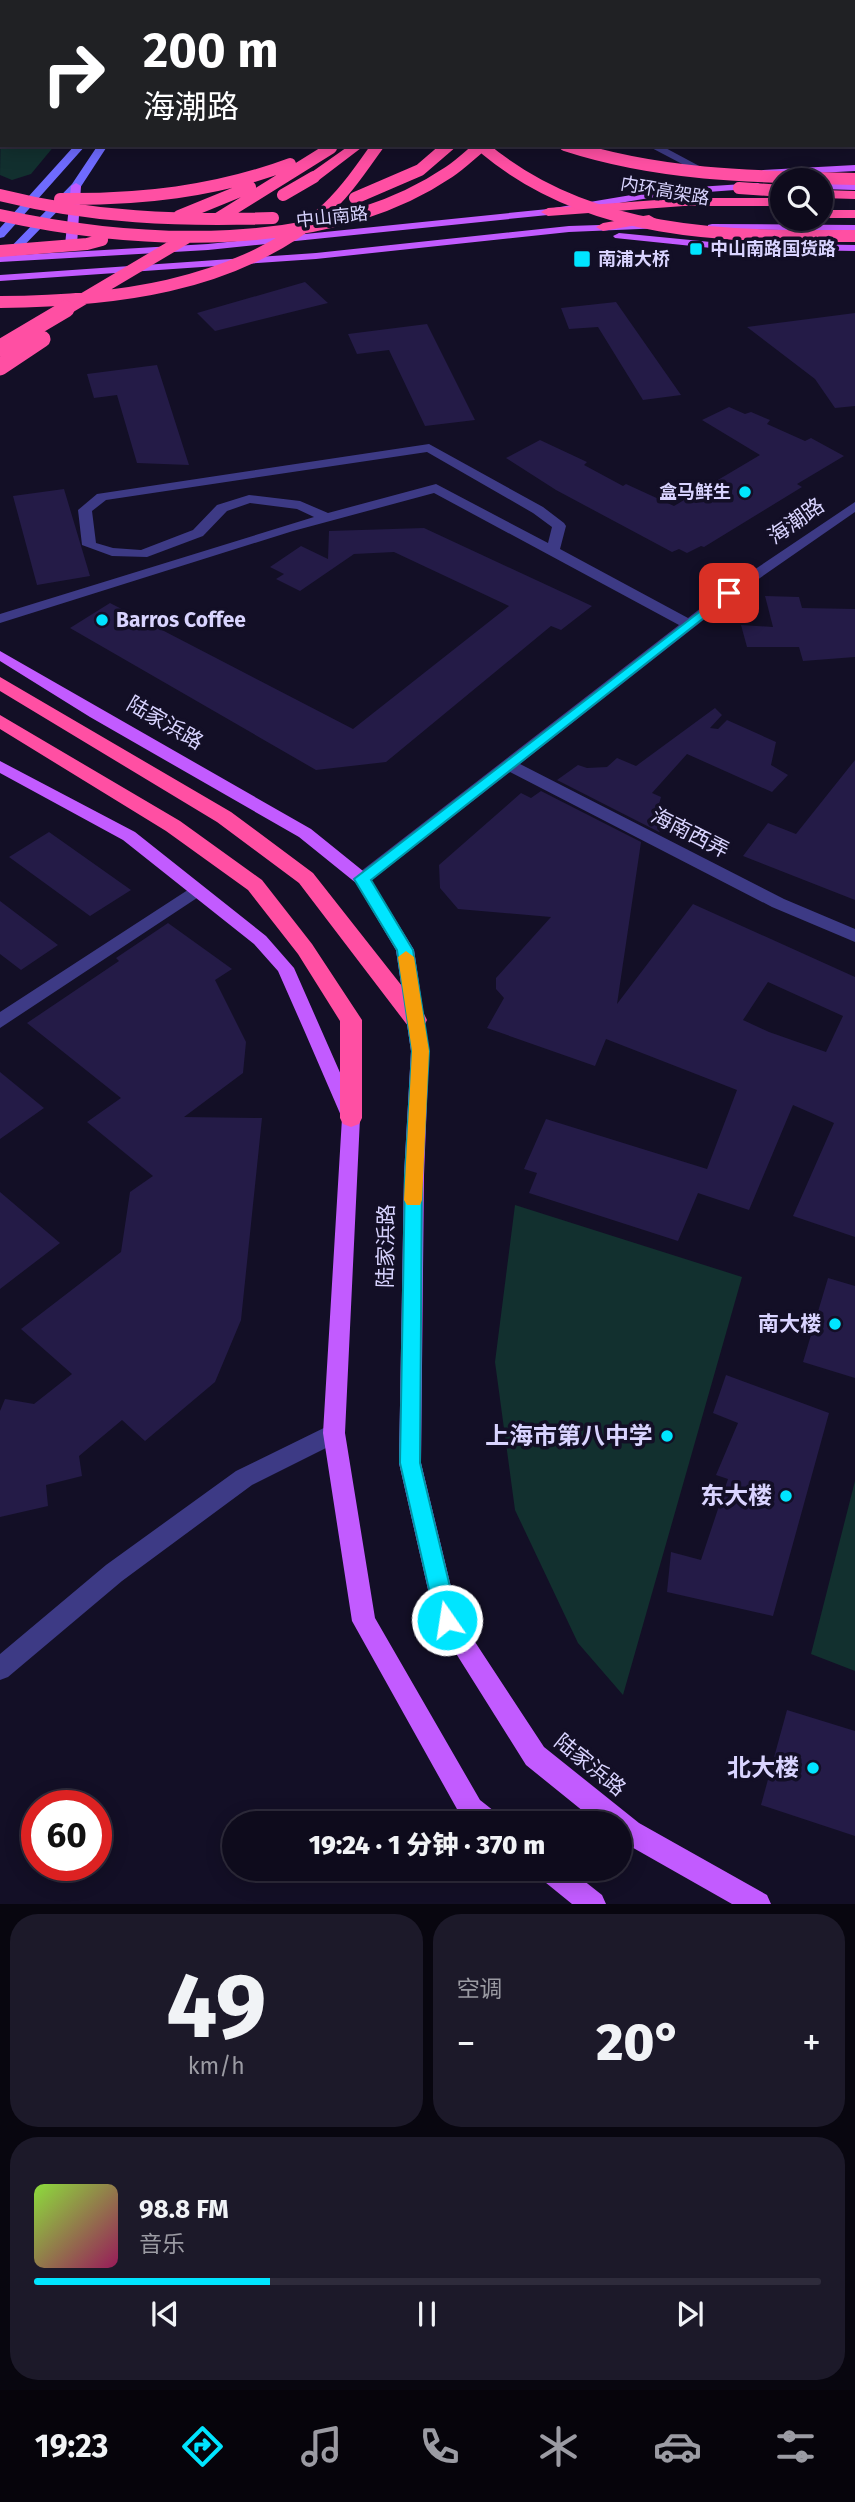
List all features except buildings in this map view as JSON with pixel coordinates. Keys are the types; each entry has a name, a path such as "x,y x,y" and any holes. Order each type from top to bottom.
{"highway":[{"path":"0,194 85,200 170,194 274,171 330,147"},
{"path":"1,259 87,244 157,225 273,176 330,147"},
{"path":"0,348 277,183 331,147"},
{"path":"0,367 314,177 356,147"},
{"path":"0,302 36,302 139,292 228,268 267,250 321,214 346,189 377,147"},
{"path":"0,194 47,209 102,217 167,221 294,218 374,192 442,156 448,147"},
{"path":"0,215 68,229 139,237 262,232 336,218 380,205 424,187 465,163 481,147"},
{"path":"483,147 512,172 549,192 600,211 646,223 758,236 855,236"},
{"name":"内环高架路","path":"484,147 557,184 655,210 768,223 855,226"},
{"path":"554,147 578,158 647,176 770,190"},
{"path":"572,147 626,163 673,170 855,179"},
{"path":"833,194 855,195"},
{"path":"548,212 659,203 770,202"},
{"path":"833,203 855,204"},
{"path":"603,227 677,216 770,213"},
{"path":"833,214 855,214"},
{"path":"0,683 224,817 306,878 415,1020"},
{"path":"0,720 173,826 255,885 305,949 351,1020 351,1118"}],"main road":[{"path":"0,235 79,147"},
{"path":"1,259 76,186 102,147"},
{"name":"中山南路","path":"1,259 208,247 548,212 769,172 855,168"},
{"path":"721,179 770,183"},
{"name":"中山南路","path":"667,192 770,185"},
{"path":"71,245 76,186"},
{"path":"833,186 855,187"},
{"name":"中山南路","path":"0,278 316,256 603,227 855,226"},
{"name":"中山南路","path":"528,233 611,235 721,246 855,248"},
{"path":"1,259 71,245 108,243 154,250"},
{"name":"陆家浜路","path":"0,655 95,714 305,833 362,879 405,950 420,1051 414,1175 410,1463 447,1620 535,1756 630,1832 758,1903"},
{"name":"陆家浜路","path":"0,766 129,836 260,940 285,968 351,1118 334,1433 364,1621 474,1811"},
{"path":"565,1881 593,1903"}],"street":[{"path":"655,147 721,179"},
{"path":"327,517 300,505 249,499 222,508 198,533 142,554 112,552 89,545 85,510 102,497 429,447 538,510 559,526 553,550"},
{"path":"0,619 327,517 436,488 689,624"},
{"name":"海潮路","path":"362,879 729,593 855,506"},
{"name":"海南西弄","path":"508,764 778,903 855,936"},
{"path":"0,1021 197,890"},
{"path":"0,1669 114,1573 244,1478 334,1433"}],"green space":[{"path":"0,147 53,147 31,174 12,180 0,175"},
{"path":"515,1205 742,1277 623,1695 578,1643 515,1510 495,1362"},
{"path":"855,1481 855,1671 811,1654"}],"slow traffic":[{"path":"406,957 420,1051 413,1200"}],"place":[{"name":"中山南路国货路","path":"696,249"},
{"name":"南浦大桥","path":"582,259"},
{"name":"盒马鲜生","path":"745,492"},
{"name":"Barros Coffee","path":"102,620"},
{"name":"南大楼","path":"835,1324"},
{"name":"上海市第八中学","path":"667,1436"},
{"name":"东大楼","path":"786,1496"},
{"name":"北大楼","path":"813,1768"}],"route":[{"path":"447,1620 410,1463 414,1175 420,1051 405,950 362,879 729,593"}]}
